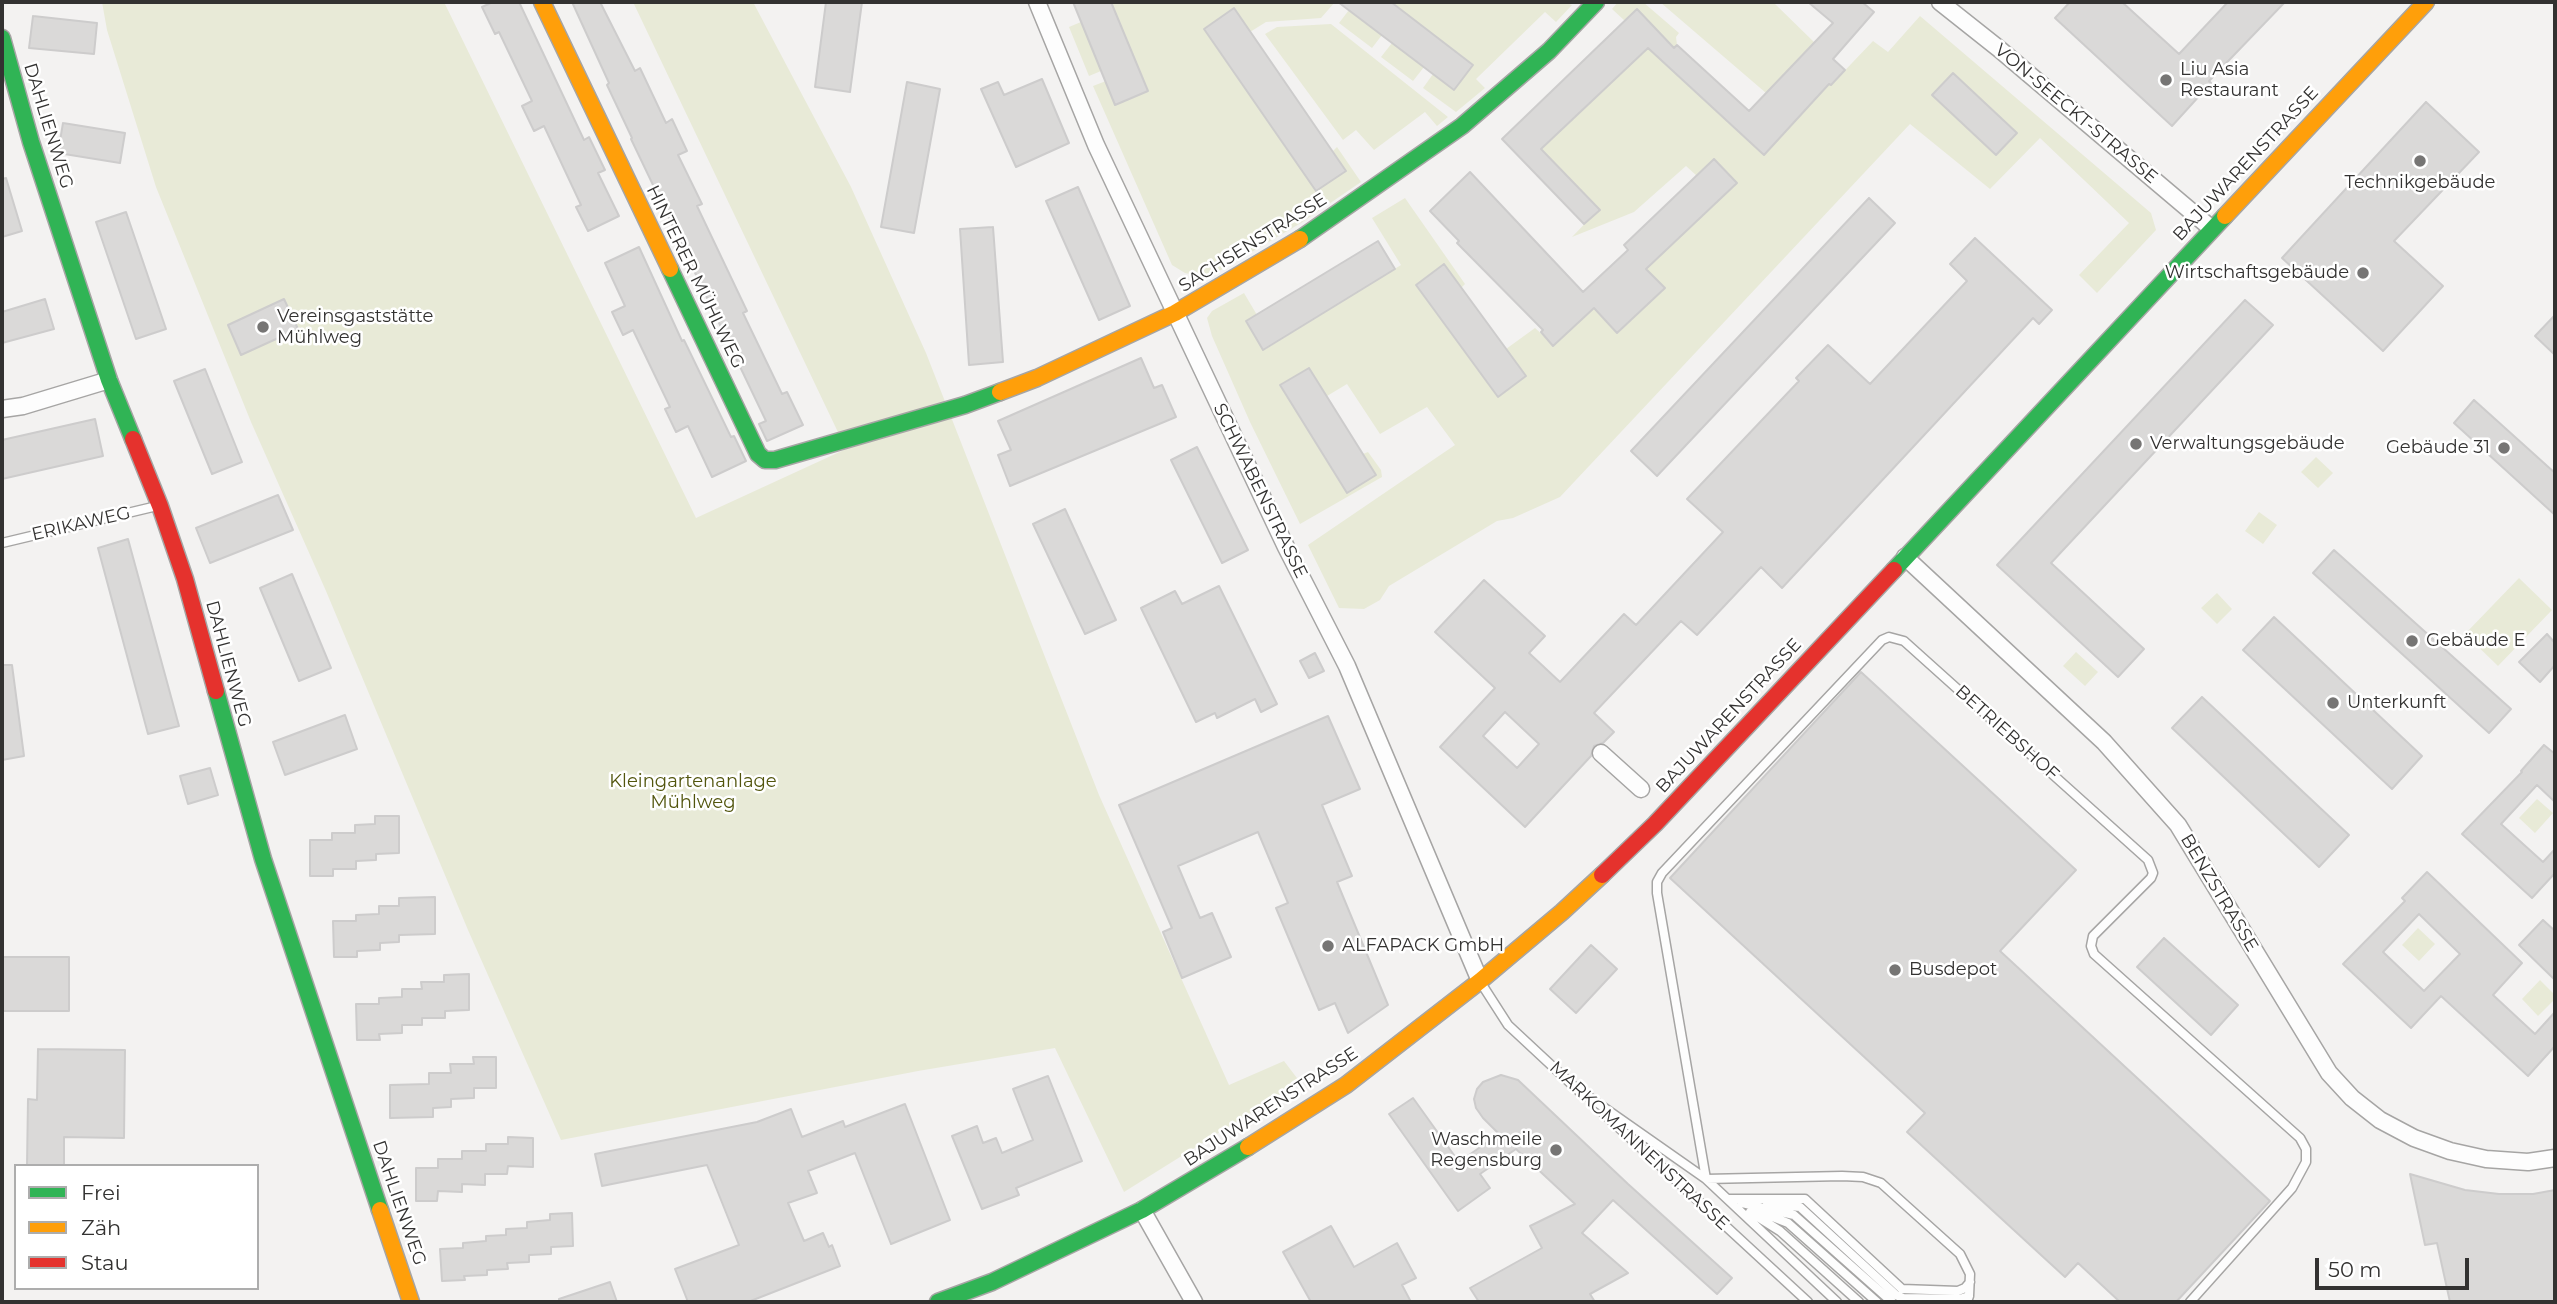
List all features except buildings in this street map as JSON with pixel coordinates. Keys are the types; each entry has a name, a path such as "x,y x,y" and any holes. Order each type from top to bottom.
{"street":[{"name":"HINTERER MÜHLWEG","path":"542,2 758,454 765,460 775,460 879,431"},
{"name":"SCHWABENSTRASSE","path":"1037,2 1096,145 1286,547 1347,666 1480,981"},
{"name":"SACHSENSTRASSE","path":"879,431 965,405 1037,378 1175,313 1303,237 1462,126 1549,51 1596,2"},
{"name":"VON-SEECKT-STRASSE","path":"1940,2 2212,229"},
{"name":"BAJUWARENSTRASSE","path":"938,1302 992,1282 1186,1186 1346,1085 1480,981 1562,912 1655,824 2426,2"},
{"name":"DAHLIENWEG","path":"2,38 31,142 109,380 160,506 185,579 263,859 411,1302"},
{"path":"2,410 109,380"},
{"name":"BENZSTRASSE","path":"1905,557 2104,742 2178,825 2329,1073 2352,1098 2380,1119 2414,1138 2450,1151 2486,1159 2528,1162 2555,1158"},
{"path":"1601,753 1641,789"},
{"path":"1142,1210 1194,1302"}],"lane":[{"name":"ERIKAWEG","path":"2,543 160,506"},
{"name":"BETRIEBSHOF","path":"1706,1179 1657,882 1662,873 1882,640 1897,638 1904,641 2148,860 2151,878 2094,936 2091,946 2094,954 2301,1138 2306,1149 2306,1162 2292,1188 2190,1302"},
{"name":"MARKOMANNENSTRASSE","path":"1480,981 1508,1025 1808,1302"},
{"path":"1579,1090 1706,1179 1837,1302"},
{"path":"1706,1179 1842,1176 1863,1177 1881,1183 1959,1254 1970,1275 1968,1299 1903,1298 1896,1295 1800,1207 1729,1199"},
{"path":"1729,1199 1805,1199 1902,1289 1958,1291 1970,1282"},
{"path":"1729,1199 1780,1231 1859,1302"},
{"path":"1729,1199 1788,1223 1877,1302"},
{"path":"1729,1199 1794,1215 1892,1302"}],"green space":[{"name":"Kleingartenanlage Mühlweg","path":"102,2 444,2 696,518 846,449 633,2 753,2 851,187 926,353 1099,795 1229,1085 1284,1061 1300,1082 1124,1192 1055,1048 918,1071 561,1140 468,930 326,591 251,422 156,187 107,30"},
{"path":"1111,2 1335,2 1321,18 1266,22 1250,32 1233,9 1204,29 1316,191 1346,171 1333,151 1337,147 1361,182 1301,223 1214,274 1198,276 1185,273 1172,265 1093,86 1106,81 1115,105 1148,91"},
{"path":"1391,2 1563,2 1572,5 1556,22 1545,12 1476,79 1485,88 1456,112 1423,88 1433,74 1454,90 1473,65"},
{"path":"1618,2 1643,2 1679,33 1676,37 1677,45 1662,61 1764,155 1809,104 1780,78 1766,93 1660,2 1773,2 1815,43 1801,58 1831,85 1873,41 1888,52 1920,16 2151,213 2156,230 2097,293 2079,275 2129,223 2040,138 1990,189 1910,124 1560,497 1513,518 1497,521 1389,586 1380,600 1364,609 1339,608 1308,545 1455,445 1427,407 1380,434 1347,384 1327,396 1309,368 1281,386 1347,493 1376,475 1363,454 1368,452 1381,470 1382,477 1300,524 1250,422 1212,336 1207,318 1212,311 1244,293 1257,315 1246,322 1264,350 1401,265 1372,218 1405,198 1465,284 1461,288 1443,265 1416,285 1498,396 1525,376 1506,349 1535,328 1554,345 1594,308 1618,333 1665,288 1646,269 1697,176 1686,166 1634,212 1572,237 1599,209 1558,166 1542,181 1526,164 1661,35 1625,21 1612,9"},
{"path":"1349,10 1382,35 1372,48 1339,23"},
{"path":"1081,22 1101,71 1089,76 1069,27"},
{"path":"1331,24 1448,117 1437,126 1425,112 1374,150 1356,130 1343,140 1265,34 1277,27"},
{"path":"1392,43 1424,67 1413,81 1381,57"},
{"path":"2316,457 2333,473 2318,488 2301,472"},
{"path":"2259,512 2277,525 2263,544 2245,531"},
{"path":"2519,578 2552,610 2498,666 2465,634"},
{"path":"2217,593 2232,609 2217,624 2201,608"},
{"path":"2076,652 2098,672 2085,686 2063,666"},
{"path":"2537,799 2553,813 2535,833 2519,818"},
{"path":"2418,928 2435,944 2419,961 2402,945"},
{"path":"2540,980 2555,995 2555,999 2538,1016 2522,999"}],"traffic: fast":[{"path":"1300,239 1462,126 1549,51 1596,2"},
{"path":"2,38 31,142 109,380 133,439"},
{"path":"1894,570 2225,216"},
{"path":"670,269 758,454 765,460 775,460 965,405 1000,392"},
{"path":"216,691 263,859 380,1210"},
{"path":"938,1302 992,1282 1142,1210 1248,1147"}],"traffic: slow":[{"path":"542,2 670,269"},
{"path":"2225,216 2426,2"},
{"path":"1000,392 1037,378 1175,313 1300,239"},
{"path":"1248,1147 1346,1085 1480,981 1602,875"},
{"path":"380,1210 411,1302"}],"traffic: jam":[{"path":"133,439 185,579 216,691"},
{"path":"1602,875 1655,824 1894,570"}],"place":[{"name":"Liu Asia Restaurant","path":"2166,80"},
{"name":"Technikgebäude","path":"2420,161"},
{"name":"Wirtschaftsgebäude","path":"2363,273"},
{"name":"Vereinsgaststätte Mühlweg","path":"263,327"},
{"name":"Verwaltungsgebäude","path":"2136,444"},
{"name":"Gebäude 31","path":"2504,448"},
{"name":"Gebäude E","path":"2412,641"},
{"name":"Unterkunft","path":"2333,703"},
{"name":"ALFAPACK GmbH","path":"1328,946"},
{"name":"Busdepot","path":"1895,970"},
{"name":"Waschmeile Regensburg","path":"1556,1150"}]}
